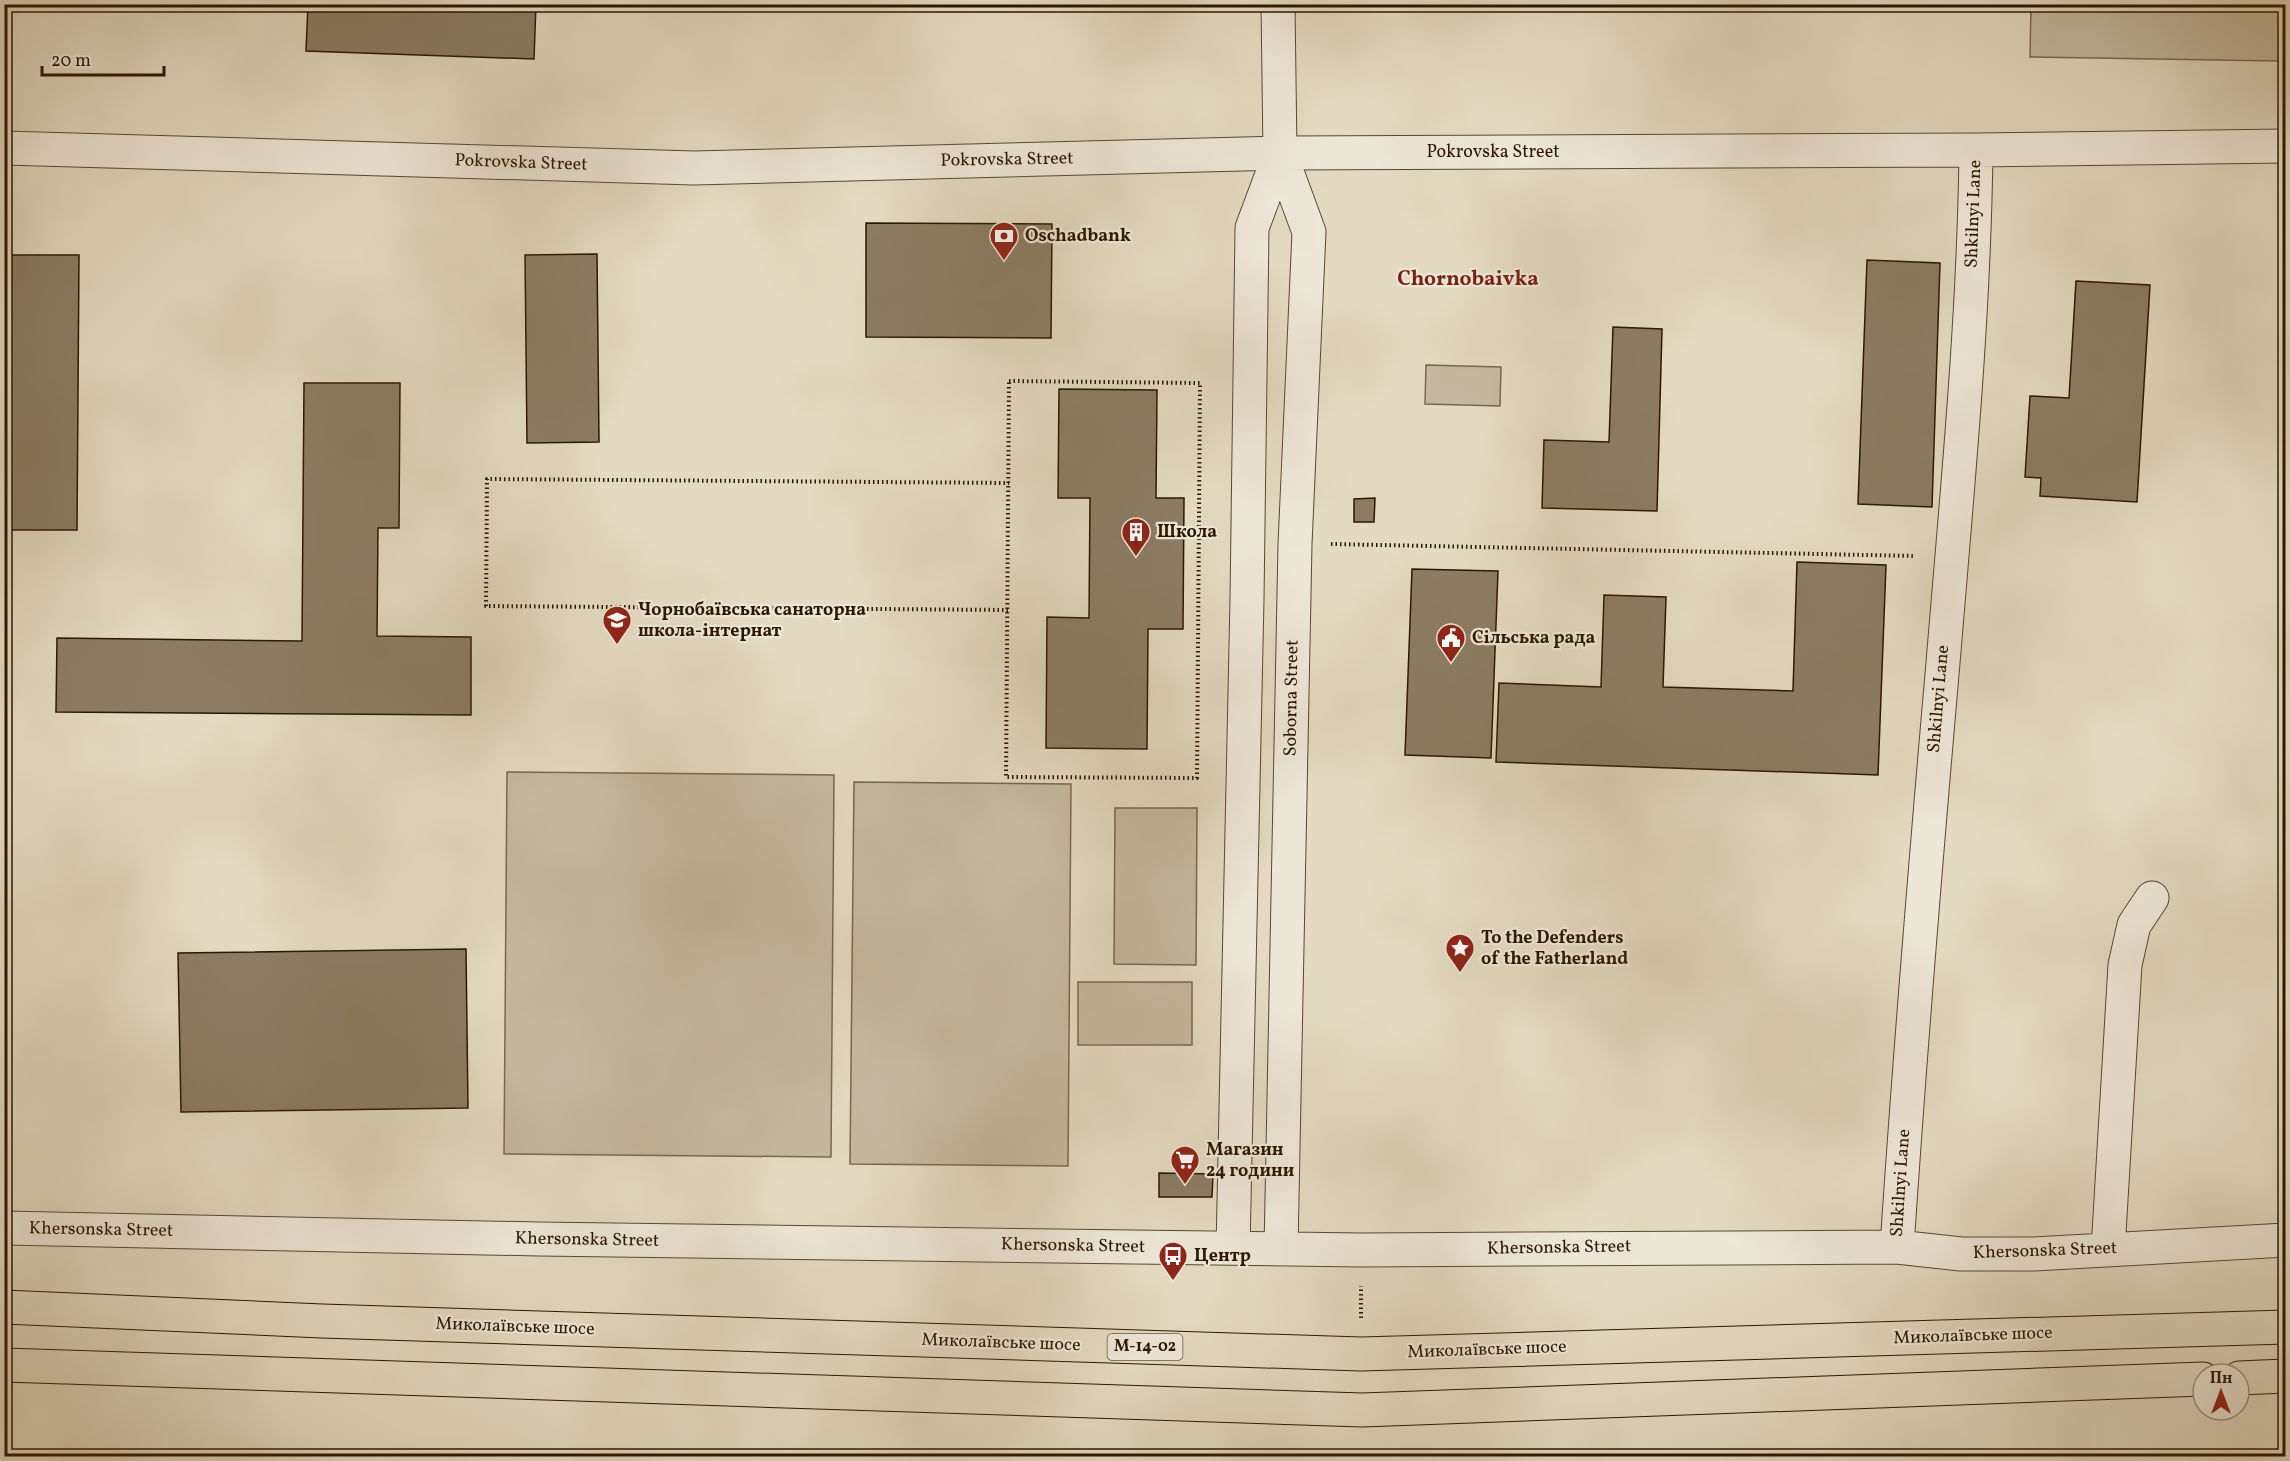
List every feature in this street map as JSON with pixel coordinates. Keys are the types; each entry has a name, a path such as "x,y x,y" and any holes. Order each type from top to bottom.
{"main road":[{"name":"Миколаївське шосе","path":"4,1307 322,1321 1361,1354 2286,1327"},
{"path":"4,1365 1362,1410 2191,1379"},
{"path":"2251,1377 2286,1376"}],"street":[{"name":"Soborna Street","path":"1278,4 1280,153 1310,232 1294,544 1281,1249"},
{"name":"Pokrovska Street","path":"4,148 694,168 1280,153 1976,150 2286,146"},
{"name":"Shkilnyi Lane","path":"1897,1247 1913,1000 1952,557 1975,234 1976,150"},
{"name":"Soborna Street","path":"1233,1248 1247,598 1252,228 1280,153"},
{"path":"2108,1250 2125,965 2134,925 2152,898"},
{"name":"Khersonska Street","path":"4,1228 539,1239 1281,1249 1897,1247 1961,1254 2034,1254 2286,1240"}],"path":[{"path":"1009,381 1200,383 1197,778 1006,777 1009,483 1009,381"},
{"path":"1008,610 486,606 486,548 487,479 1009,483"},
{"path":"1294,544 1952,557"}],"shaded area":[{"path":"2031,5 2280,5 2279,61 2030,57"},
{"path":"1426,365 1501,367 1500,406 1425,404"},
{"path":"507,772 834,775 831,1157 504,1154"},
{"path":"854,782 1071,784 1068,1166 850,1164"},
{"path":"1115,808 1197,808 1196,965 1114,964"},
{"path":"1078,982 1192,982 1192,1045 1078,1045"}],"building":[{"path":"308,4 536,4 534,59 306,51"},
{"path":"866,223 1052,224 1051,338 866,337"},
{"path":"597,254 599,442 527,443 525,255"},
{"path":"4,255 79,255 77,530 4,530"},
{"path":"1867,260 1940,263 1932,507 1858,504"},
{"path":"2076,281 2150,285 2137,502 2040,496 2041,478 2025,477 2030,396 2069,398"},
{"path":"1613,327 1662,329 1657,511 1542,508 1544,440 1609,442"},
{"path":"304,383 400,383 399,528 378,528 377,636 471,637 471,715 56,712 57,638 302,641"},
{"name":"Школа","path":"1059,389 1157,390 1156,498 1184,498 1183,629 1148,629 1147,749 1046,748 1047,617 1089,618 1090,498 1058,498"},
{"path":"1375,498 1374,522 1354,522 1354,499"},
{"path":"1797,562 1886,565 1878,775 1496,762 1499,683 1601,687 1604,595 1666,597 1663,687 1793,691"},
{"name":"Сільська рада","path":"1412,569 1498,571 1491,758 1405,755"},
{"path":"466,949 468,1108 181,1112 178,953"},
{"name":"Магазин 24 години","path":"1159,1173 1213,1174 1212,1197 1159,1197"}],"place":[{"name":"Oschadbank","path":"1004,262"},
{"name":"Школа","path":"1136,558"},
{"name":"Чорнобаївська санаторна школа-інтернат","path":"617,646"},
{"name":"Сільська рада","path":"1451,664"},
{"name":"To the Defenders of the Fatherland","path":"1460,974"},
{"name":"Магазин 24 години","path":"1185,1186"},
{"name":"Центр","path":"1173,1282"}],"district":[{"name":"Chornobaivka","path":"1468,279"}]}
